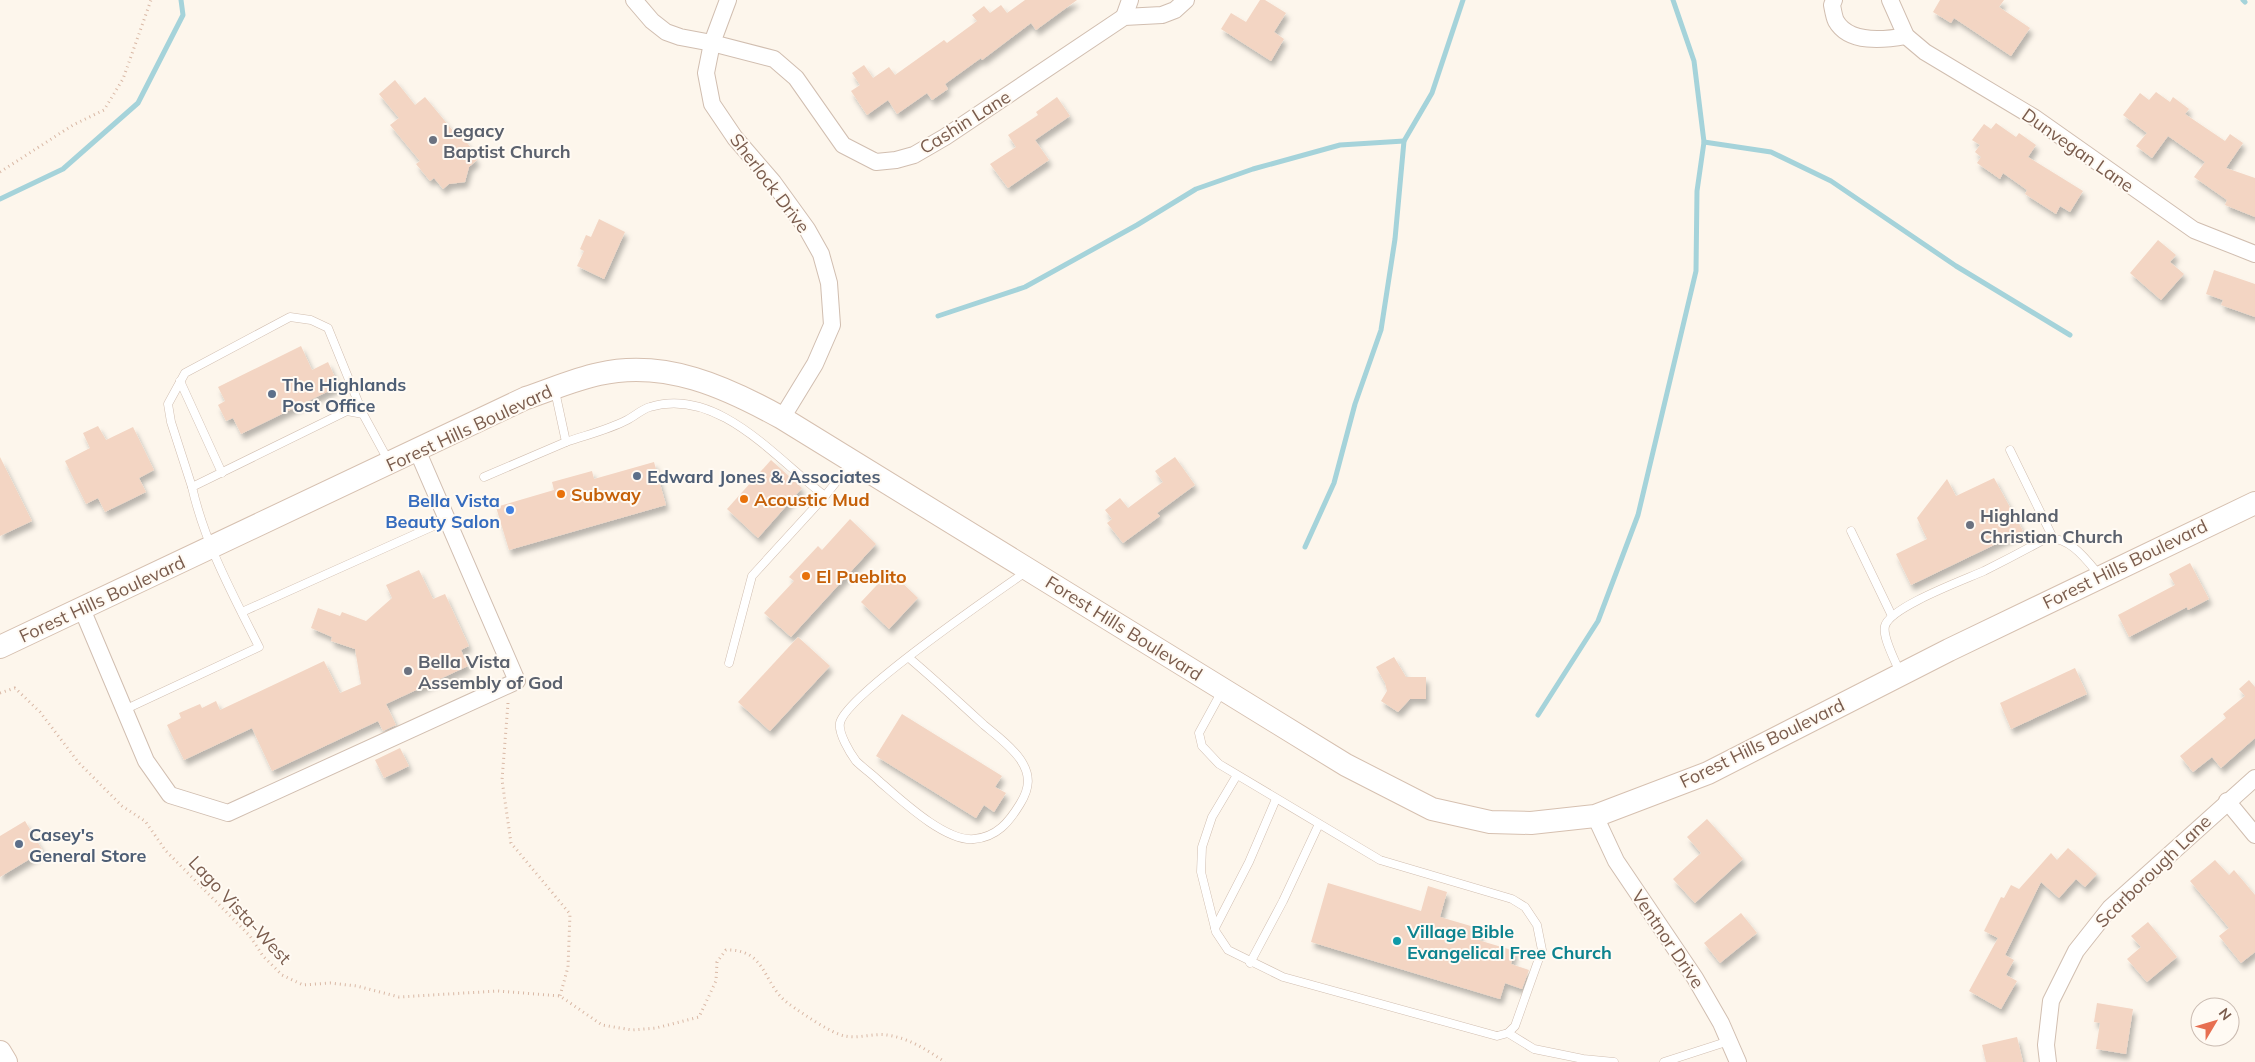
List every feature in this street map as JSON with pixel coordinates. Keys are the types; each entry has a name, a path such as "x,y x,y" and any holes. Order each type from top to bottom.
{"main road":[{"name":"Forest Hills Boulevard","path":"0,648 526,398 600,374 646,369 694,378 746,398 782,418 1346,765 1432,809 1490,822 1531,823 1595,816 1708,773 2100,576 2255,503"},
{"path":"0,1052 6,1062"}],"street":[{"name":"Cashin Lane","path":"634,0 652,21 666,32 774,59 796,78 843,145 876,162 896,160 914,154 945,138 1124,17"},
{"name":"Sherlock Drive","path":"728,0 712,42 706,73 712,104 735,138 773,182 807,229 820,254 829,283 832,325 815,364 782,418"},
{"path":"1130,0 1124,17 1162,15 1175,10 1186,0"},
{"path":"1834,0 1832,5 1836,21 1848,34 1882,40 1906,36"},
{"name":"Dunvegan Lane","path":"1890,0 1906,36 1924,52 2035,118 2194,230 2255,254"},
{"path":"82,609 146,761 170,795 228,813 509,685 517,681 417,450"},
{"name":"Scarborough Lane","path":"2048,1062 2046,1045 2051,1001 2076,951 2110,908 2255,778"},
{"path":"2228,801 2255,834"},
{"name":"Ventnor Drive","path":"1595,816 1616,861 1695,978 1729,1040 1738,1062"}],"lane":[{"path":"124,710 258,648 211,547 171,422 168,404 185,373 290,317 311,320 328,328 363,414 390,464"},
{"path":"180,381 222,473"},
{"path":"554,389 566,442"},
{"path":"484,477 566,442 626,421 649,407 678,401 717,414 762,442 825,496"},
{"path":"192,487 347,411 363,414"},
{"path":"2010,450 2053,538"},
{"path":"729,663 752,576 825,496 852,461"},
{"path":"242,612 447,520"},
{"path":"1851,531 1892,616"},
{"path":"1901,675 1884,634 1885,625 1892,616 1936,590 1984,571 2045,540 2053,538 2068,543 2080,552 2100,576"},
{"path":"908,656 997,736 1019,758 1025,768 1028,778 1028,792 1010,821 995,833 973,839 956,836 921,817 856,760 841,732 840,723 849,708 908,656 1028,570"},
{"path":"1223,689 1198,733 1206,753 1219,764 1380,860 1512,898 1525,907 1537,925 1542,950 1515,1026 1508,1033 1497,1036 1283,978 1228,950 1215,928 1201,872 1202,847 1212,817 1237,775"},
{"path":"1215,928 1249,862 1276,798"},
{"path":"1250,962 1283,901 1319,824"},
{"path":"1508,1033 1534,1048 1583,1059 1614,1062"},
{"path":"1664,1062 1729,1040"}],"path":[{"path":"0,172 73,125 104,110 123,79 151,0"},
{"path":"509,685 502,780 511,843 570,914 568,967 560,996 602,1025 632,1030 656,1028 699,1017 716,981 717,962 726,950 740,950 762,965 773,989 786,1002 814,1020 845,1036 886,1035 912,1042 946,1062"},
{"name":"Lago Vista-West","path":"0,693 15,688 40,712 79,763 122,806 145,821 166,851 250,936 263,956 282,975 303,985 330,983 357,986 399,997 498,991 560,996"}],"building":[{"path":"1025,0 1077,0 1036,30 1031,23 982,60 981,58 945,84 948,89 932,100 927,93 897,114 888,100 867,115 851,91 860,85 852,73 864,65 873,78 889,67 895,75 944,40 947,43 977,21 972,15 984,6 990,13 1001,5 1007,13"},
{"path":"1260,0 1265,0 1286,13 1274,32 1284,39 1271,61 1221,29 1231,13 1246,22"},
{"path":"1940,0 2004,0 1999,7 2030,28 2011,56 1954,18 1951,23 1933,12"},
{"name":"Legacy Baptist Church","path":"395,80 415,105 425,97 454,132 457,130 471,148 469,150 477,160 469,167 465,182 449,184 443,189 434,178 430,181 416,164 420,161 390,125 399,118 379,94"},
{"path":"2156,92 2170,102 2173,97 2189,109 2185,114 2225,141 2230,134 2243,143 2226,168 2255,178 2255,217 2225,205 2227,200 2194,177 2205,162 2168,136 2152,158 2136,146 2147,133 2123,115 2140,93 2149,100"},
{"path":"1057,97 1070,116 1035,140 1049,160 1008,188 990,164 1016,147 1008,135 1038,115 1036,112"},
{"path":"1996,123 2016,137 2019,133 2036,145 2028,157 2083,191 2070,212 2060,206 2056,214 2025,194 2027,190 2003,173 2000,179 1977,163 1981,157 1975,152 1980,145 1972,140 1984,124 1991,129"},
{"path":"599,219 625,232 604,279 577,266 584,251 580,249 586,235 591,237"},
{"path":"2158,240 2176,255 2170,262 2184,274 2161,300 2130,273"},
{"path":"2214,270 2255,284 2255,317 2221,305 2223,300 2206,294"},
{"name":"The Highlands Post Office","path":"301,346 312,370 328,362 339,386 241,434 233,418 226,421 218,405 225,401 218,387"},
{"path":"98,426 106,440 133,427 154,470 139,478 146,492 105,512 98,498 86,504 65,461 90,448 83,433"},
{"path":"0,457 32,521 0,536"},
{"path":"1175,457 1195,485 1157,513 1160,516 1123,543 1107,523 1112,519 1105,510 1120,498 1128,508 1163,482 1155,471"},
{"path":"771,460 802,488 758,538 727,509"},
{"path":"654,462 666,505 509,550 496,507 554,490 552,482 592,471 594,479"},
{"name":"Highland Christian Church","path":"1994,478 2023,531 1911,585 1896,554 1927,539 1917,518 1947,479 1956,496"},
{"path":"850,519 876,544 791,637 764,613 794,581 789,577 818,546 822,550"},
{"path":"2190,563 2209,599 2188,610 2187,607 2129,637 2118,615 2175,585 2169,574"},
{"name":"Bella Vista Assembly of God","path":"419,570 433,599 445,594 469,646 461,650 468,666 386,704 396,725 383,731 378,721 272,771 252,728 184,760 167,725 181,718 179,713 200,704 202,708 216,701 220,710 324,661 340,693 361,684 355,649 331,641 332,637 311,628 318,608 340,616 342,612 366,621 392,598 386,585"},
{"path":"890,571 918,598 889,629 861,602"},
{"path":"798,637 830,666 770,731 738,702"},
{"path":"1394,657 1406,677 1426,677 1426,699 1410,699 1398,712 1381,701 1387,691 1385,683 1376,667"},
{"path":"2075,668 2087,694 2011,729 2000,703"},
{"path":"2249,680 2255,687 2255,738 2221,768 2212,757 2193,772 2180,756 2226,718 2223,714 2245,696 2239,689"},
{"path":"902,714 1002,776 995,787 1006,793 994,812 984,805 976,818 876,756"},
{"path":"400,748 409,766 384,778 375,760"},
{"path":"1707,819 1743,859 1695,903 1673,879 1701,853 1687,837"},
{"name":"Casey's General Store","path":"25,821 43,851 0,877 0,836"},
{"path":"2068,848 2097,874 2085,887 2076,879 2059,898 2041,882 2005,955 2014,960 2006,975 2017,981 2001,1009 1969,991 1998,938 1984,931 2001,897 2004,898 2011,885 2019,889 2051,853 2057,860"},
{"path":"2215,860 2229,875 2234,870 2255,895 2255,952 2241,963 2219,936 2229,928 2190,881"},
{"name":"Village Bible Evangelical Free Church","path":"1328,883 1421,911 1428,886 1447,892 1440,917 1481,929 1478,940 1515,951 1511,964 1529,970 1522,989 1505,983 1500,999 1311,942"},
{"path":"1741,913 1757,933 1720,963 1704,943"},
{"path":"2148,922 2177,957 2147,982 2127,959 2141,947 2131,936"},
{"path":"2097,1003 2133,1009 2126,1054 2096,1049 2100,1023 2094,1022"},
{"path":"2017,1037 2023,1062 1986,1062 1982,1045"}],"waterway":[{"path":"0,199 63,169 138,103 183,15 181,0"},
{"path":"1305,547 1334,483 1355,404 1381,330 1395,239 1404,141 1432,93 1463,0"},
{"path":"1538,715 1598,621 1638,515 1696,271 1697,191 1704,142 1694,61 1673,0"},
{"path":"938,316 1025,287 1137,225 1196,189 1253,169 1340,145 1404,141"},
{"path":"1704,142 1771,152 1831,181 1956,266 2070,335"}],"place":[{"name":"Legacy Baptist Church","path":"433,140"},
{"name":"The Highlands Post Office","path":"272,394"},
{"name":"Edward Jones & Associates","path":"637,476"},
{"name":"Subway","path":"561,494"},
{"name":"Acoustic Mud","path":"744,499"},
{"name":"Bella Vista Beauty Salon","path":"510,510"},
{"name":"Highland Christian Church","path":"1970,525"},
{"name":"El Pueblito","path":"806,576"},
{"name":"Bella Vista Assembly of God","path":"408,671"},
{"name":"Casey's General Store","path":"19,844"},
{"name":"Village Bible Evangelical Free Church","path":"1397,941"}]}
